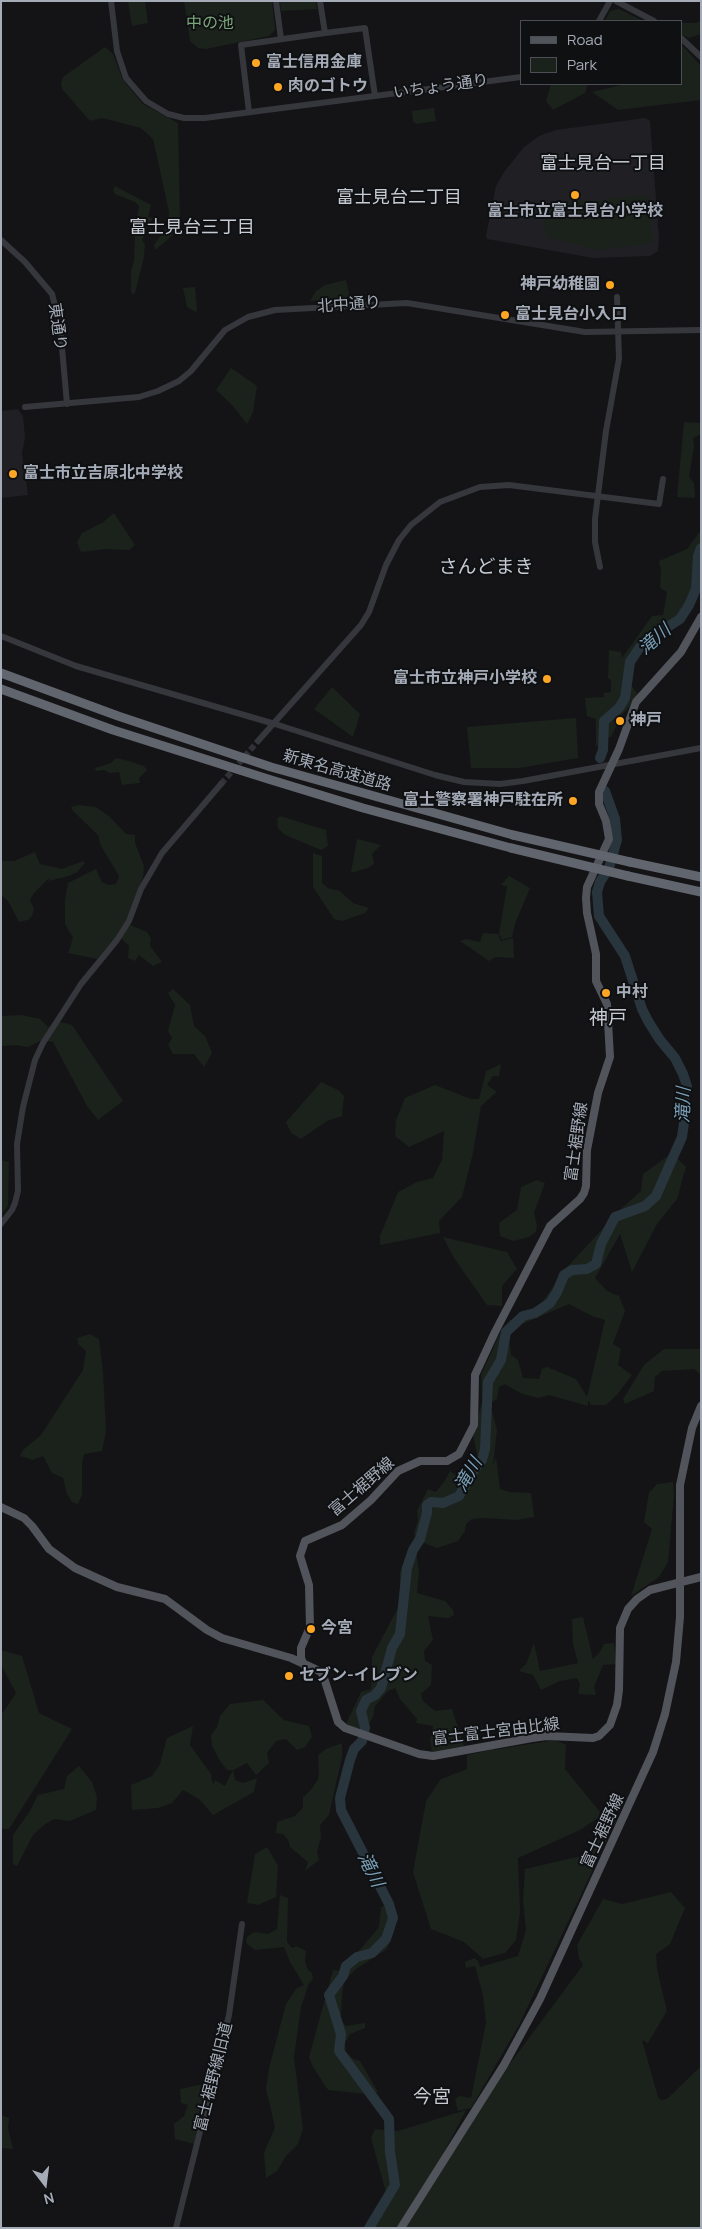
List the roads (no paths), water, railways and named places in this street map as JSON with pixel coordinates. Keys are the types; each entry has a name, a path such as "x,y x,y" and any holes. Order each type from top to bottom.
{"highway":[{"name":"新東名高速道路","path":"1,673 189,741 270,767 513,835 701,877"},
{"name":"新東名高速道路","path":"1,689 114,730 259,777 363,808 511,848 701,892"}],"main road":[{"name":"富士裾野線","path":"304,1665 301,1658 301,1648 310,1627 309,1585 300,1556 305,1541 342,1525 371,1500 398,1471 414,1463 447,1460 459,1454 474,1425 475,1374 550,1226 580,1199 584,1193 586,1186 587,1150 598,1093 610,1057 608,1004 596,981 596,954 587,913 586,898 587,887 609,839 608,829 598,797 636,702 681,652 701,617"},
{"name":"富士裾野線","path":"401,2228 470,2122 527,2022 560,1956 641,1780 665,1714 675,1670 680,1616 680,1485 690,1435 701,1406"},
{"name":"富士富士宮由比線","path":"1,1507 24,1518 48,1549 75,1568 117,1586 165,1599 175,1604 204,1628 222,1638 291,1658 321,1672 338,1722 345,1728 419,1754 433,1756 547,1736 593,1738 599,1736 610,1725 618,1697 618,1638 623,1618 637,1599 650,1590 701,1577"}],"street":[{"name":"いちょう通り","path":"111,1 117,51 122,68 131,84 146,101 168,114 184,118 205,118 520,76"},
{"path":"276,1 281,39"},
{"path":"320,1 324,33"},
{"path":"600,20 610,1"},
{"path":"616,1 652,20"},
{"path":"250,112 241,45 324,33 365,28 375,96"},
{"path":"682,39 701,57"},
{"name":"東通り","path":"1,240 25,262 52,294 60,325 67,404"},
{"path":"600,567 595,542 595,518 606,431 619,359 617,297"},
{"name":"北中通り","path":"25,407 139,396 166,388 191,371 225,330 248,317 275,310 385,302 414,303 571,330 618,332 701,330"},
{"path":"258,741 361,625 369,612 386,565 398,540 425,512 454,495 480,487 497,485 659,504 663,479"},
{"path":"1,636 76,666 275,724 435,776 464,782 500,784 523,781 701,748"},
{"path":"1,1224 12,1210 18,1191 17,1144 23,1107 35,1060 43,1043 81,984 118,940 129,921 141,889 162,853 221,784"},
{"name":"富士裾野線旧道","path":"176,2228 229,2015 242,1924"}],"waterway":[{"name":"滝川","path":"600,758 603,750 604,721 619,708 625,698 630,662 640,647 680,619 689,605 696,589 698,556 701,548"},
{"name":"滝川","path":"369,2228 395,2185 390,2152 389,2119 339,2051 341,2034 329,1995 343,1976 346,1966 357,1957 372,1953 386,1939 393,1918 389,1904 341,1810 340,1798 350,1760 354,1749 362,1741 365,1728 361,1711 366,1700 375,1695 381,1688 392,1648 400,1634 407,1568 413,1550 420,1539 427,1513 427,1505 431,1502 443,1503 459,1496 482,1460 485,1449 488,1382 501,1360 506,1332 523,1316 535,1313 550,1303 564,1275 572,1270 587,1269 596,1264 601,1244 615,1217 645,1206 656,1196 682,1137 685,1116 683,1107 687,1086 683,1074 675,1058 660,1040 648,1021 642,1009 625,956 599,916 597,892 600,882 609,868 617,840 615,819 605,791"}],"tunnel":[{"path":"221,784 258,741"}],"place":[{"name":"富士信用金庫","path":"256,63"},
{"name":"肉のゴトウ","path":"278,87"},
{"name":"富士市立富士見台小学校","path":"575,195"},
{"name":"神戸幼稚園","path":"610,285"},
{"name":"富士見台小入口","path":"505,315"},
{"name":"富士市立吉原北中学校","path":"13,474"},
{"name":"富士市立神戸小学校","path":"547,679"},
{"name":"神戸","path":"620,721"},
{"name":"富士警察署神戸駐在所","path":"573,801"},
{"name":"中村","path":"606,993"},
{"name":"今宮","path":"311,1629"},
{"name":"セブン-イレブン","path":"289,1676"}],"district":[{"name":"富士見台一丁目","path":"603,164"},
{"name":"富士見台二丁目","path":"399,198"},
{"name":"富士見台三丁目","path":"192,228"},
{"name":"さんどまき","path":"486,568"},
{"name":"神戸","path":"608,1019"},
{"name":"今宮","path":"432,2098"}],"park label":[{"name":"中の池","path":"210,24"}]}
